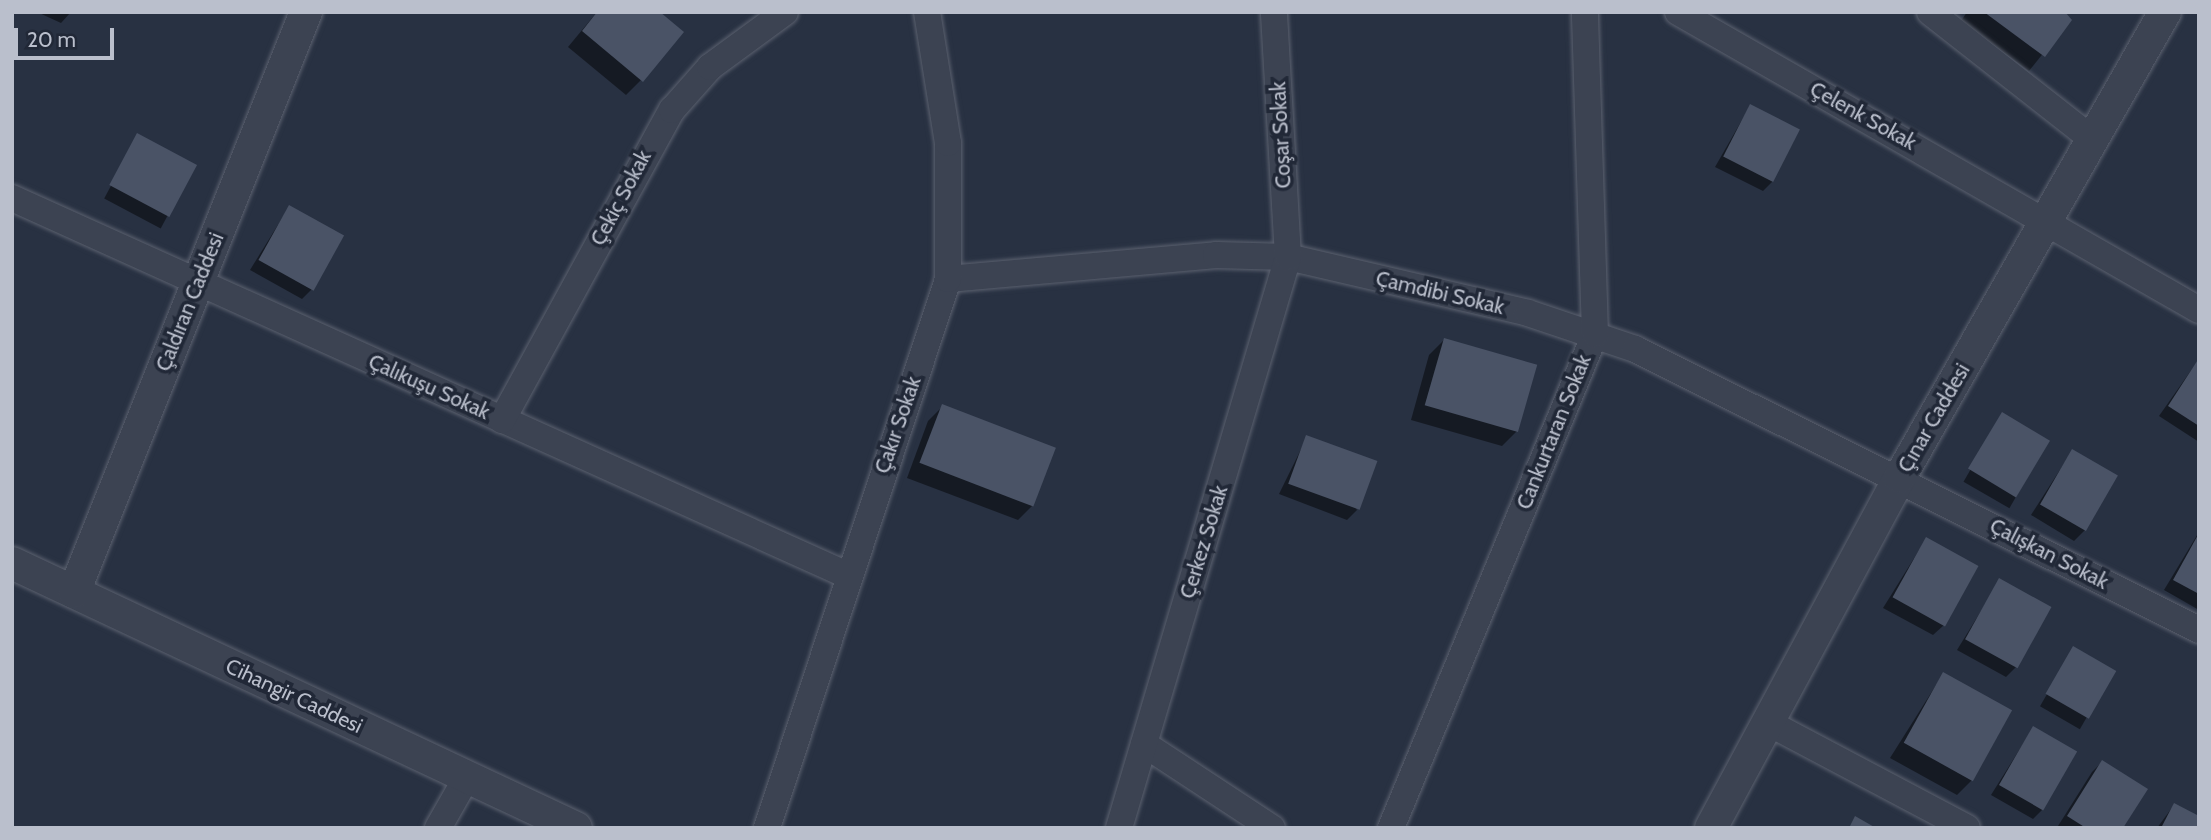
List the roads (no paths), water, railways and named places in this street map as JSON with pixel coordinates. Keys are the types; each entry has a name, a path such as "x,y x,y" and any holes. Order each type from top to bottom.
{"street":[{"name":"Çaldıran Caddesi","path":"74,592 306,12"},
{"name":"Çekiç Sokak","path":"502,420 672,110 710,68 785,12"},
{"name":"Çakır Sokak","path":"766,828 847,575 948,279 948,143 927,12"},
{"name":"Coşar Sokak","path":"1274,12 1288,257"},
{"name":"Cankurtaran Sokak","path":"1391,828 1595,334 1584,12"},
{"name":"Çelenk Sokak","path":"1678,12 2048,220 2199,310"},
{"path":"1930,12 2093,140"},
{"name":"Çınar Caddesi","path":"1710,828 1900,477 2165,12"},
{"name":"Çalıkuşu Sokak","path":"12,198 847,575"},
{"name":"Çamdibi Sokak","path":"948,279 1216,255 1288,257 1595,334 1900,477"},
{"name":"Çerkez Sokak","path":"1119,828 1288,257"},
{"name":"Çalışkan Sokak","path":"1900,477 2199,630"},
{"name":"Cihangir Caddesi","path":"12,564 576,828"},
{"path":"1767,722 1967,828"},
{"path":"1144,744 1272,828"},
{"path":"438,828 467,777"}]}
